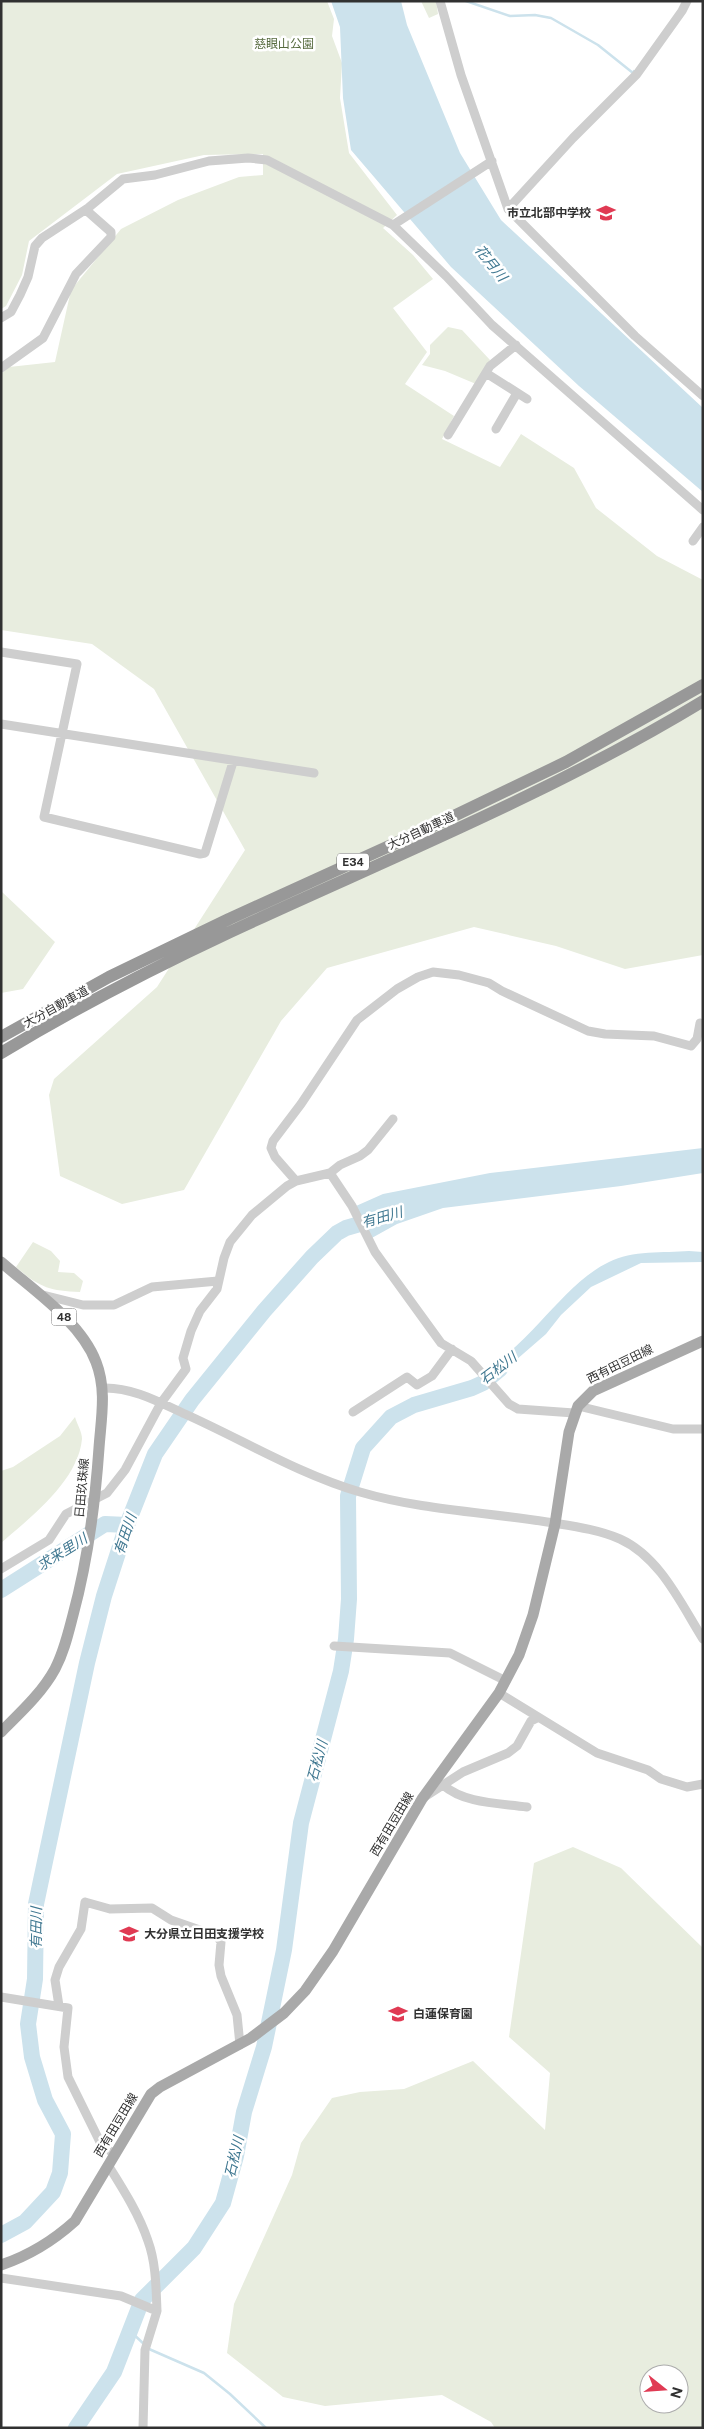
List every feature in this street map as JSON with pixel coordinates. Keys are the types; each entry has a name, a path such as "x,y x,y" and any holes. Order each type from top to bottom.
{"highway":[{"name":"大分自動車道","path":"1,1037 109,977 566,762 703,685"},
{"name":"大分自動車道","path":"1,1053 114,991 227,934 539,790 703,702"}],"main road":[{"name":"日田玖珠線","path":"1,1262 71,1323 88,1344 97,1362 103,1388 94,1517 77,1600 64,1648 54,1670 40,1690 1,1732"},
{"name":"西有田豆田線","path":"1,2265 28,2253 63,2232 75,2221 151,2094 160,2087 251,2038 284,2013 305,1991 323,1966 422,1799 499,1693 519,1655 533,1615 555,1524 569,1432 576,1409 593,1391 703,1341"}],"street":[{"path":"440,1 461,75 508,209 635,336 703,396"},
{"path":"508,209 573,138 637,74 682,11 687,1"},
{"path":"1,318 11,312 28,277 35,246 42,238 86,210 122,179 155,175 209,161 248,158 267,160 393,225 446,276 492,325 703,510"},
{"path":"393,225 492,161"},
{"path":"1,368 43,338 76,274 111,237 112,232 86,210"},
{"path":"448,435 490,366 516,345"},
{"path":"486,373 527,399"},
{"path":"496,429 517,393"},
{"path":"693,541 703,527"},
{"path":"1,652 77,664 44,817 200,854 205,853 233,762"},
{"path":"1,724 233,762 314,773"},
{"path":"296,1181 275,1156 271,1148 273,1140 301,1104 358,1020 397,989 418,977 433,972 459,975 489,983 502,991 588,1031 605,1034 654,1036 691,1046 695,1044 700,1023"},
{"path":"1,1569 49,1540 66,1514 107,1493 126,1470 161,1403 186,1369 183,1358 191,1331 200,1311 217,1290 230,1242 252,1215 278,1193 296,1181 330,1173 340,1165 368,1150 393,1119"},
{"path":"330,1173 352,1206 375,1252 441,1342 480,1370 509,1404 518,1409 576,1409 673,1429 703,1429"},
{"path":"36,1293 83,1305 114,1305 152,1287 218,1281"},
{"path":"353,1412 407,1377 417,1385 432,1376 452,1350"},
{"path":"103,1388 123,1388 161,1403 226,1432 297,1468 361,1492 408,1504 593,1530 620,1539 646,1556 662,1575 703,1639"},
{"path":"334,1646 450,1652 506,1680"},
{"path":"499,1693 597,1753 648,1770 661,1779 687,1787 703,1784"},
{"path":"422,1799 463,1772 508,1753 517,1746 531,1721 537,1718"},
{"path":"443,1785 453,1794 464,1798 527,1807"},
{"path":"55,2005 55,1980 59,1967 81,1929 85,1902 106,1909 152,1908 171,1920 217,1936 221,1942 219,1965 221,1976 237,2015 240,2045"},
{"path":"1,1997 68,2008 64,2047 68,2077 101,2144 114,2154"},
{"path":"108,2165 132,2205 148,2241 155,2270 155,2310 145,2350 142,2428"},
{"path":"1,2278 121,2296 155,2310"}],"green space":[{"name":"慈眼山公園","path":"1,1 327,1 334,19 332,36 342,63 340,98 349,153 397,215 383,228 413,255 433,279 393,308 427,352 405,384 454,416 442,439 500,467 521,434 574,468 596,508 657,556 703,580 703,955 625,969 556,946 474,927 327,968 281,1021 184,1190 122,1204 60,1176 49,1095 54,1079 157,987 245,850 154,689 92,644 1,630 1,374 9,367 55,362 71,290 121,229 178,200 239,177 263,175 263,154 204,155 117,174 29,241 22,275 6,306 1,309"},
{"path":"421,1 436,1 438,14 429,18"},
{"path":"448,327 462,330 490,360 476,384 445,371 422,365 430,354 430,345"},
{"path":"1,891 55,942 23,989 1,993"},
{"path":"33,1242 51,1251 60,1261 58,1272 74,1273 83,1281 80,1292 45,1287 16,1267"},
{"path":"75,1417 82,1439 79,1454 72,1469 63,1484 39,1510 1,1543 1,1471 13,1467 60,1436"},
{"path":"573,1847 621,1868 703,1948 703,2428 495,2428 491,2422 442,2395 325,2406 283,2397 227,2353 234,2304 292,2175 301,2143 332,2098 360,2092 404,2089 473,2061 545,2130 550,2073 509,2037 534,1863"}],"water":[{"name":"花月川","path":"331,1 401,1 407,25 460,153 501,220 703,408 703,492 579,386 451,267 351,150 343,98 340,27"},
{"path":"703,1148 703,1173 621,1186 443,1208 397,1224 370,1239 356,1206 383,1194 490,1173"},
{"path":"689,1251 703,1252 703,1262 641,1263 591,1287 561,1315 546,1334 493,1380 486,1372 527,1336 572,1289 599,1267 618,1258 628,1256"}],"waterway":[{"path":"466,1 510,16 535,15 551,18 598,45 633,73 634,71"},
{"name":"有田川","path":"1,2235 25,2222 53,2192 60,2173 63,2134 45,2100 32,2057 28,2024 35,1979 36,1904 87,1663 104,1596 127,1525 155,1454 192,1400 264,1311 312,1257 337,1233 346,1228 377,1219"},
{"name":"石松川","path":"76,2428 114,2372 142,2300 194,2248 223,2203 236,2156 244,2112 264,2047 284,1950 301,1823 341,1671 349,1599 348,1496 363,1448 391,1417 414,1405 472,1388 483,1383 500,1369"},
{"name":"求来里川","path":"1,1590 105,1524 127,1525"},
{"path":"130,2331 145,2345"},
{"path":"149,2349 204,2373 230,2394 266,2428"}],"place":[{"name":"市立北部中学校","path":"606,213"},
{"name":"大分県立日田支援学校","path":"129,1934"},
{"name":"白蓮保育園","path":"398,2014"}]}
